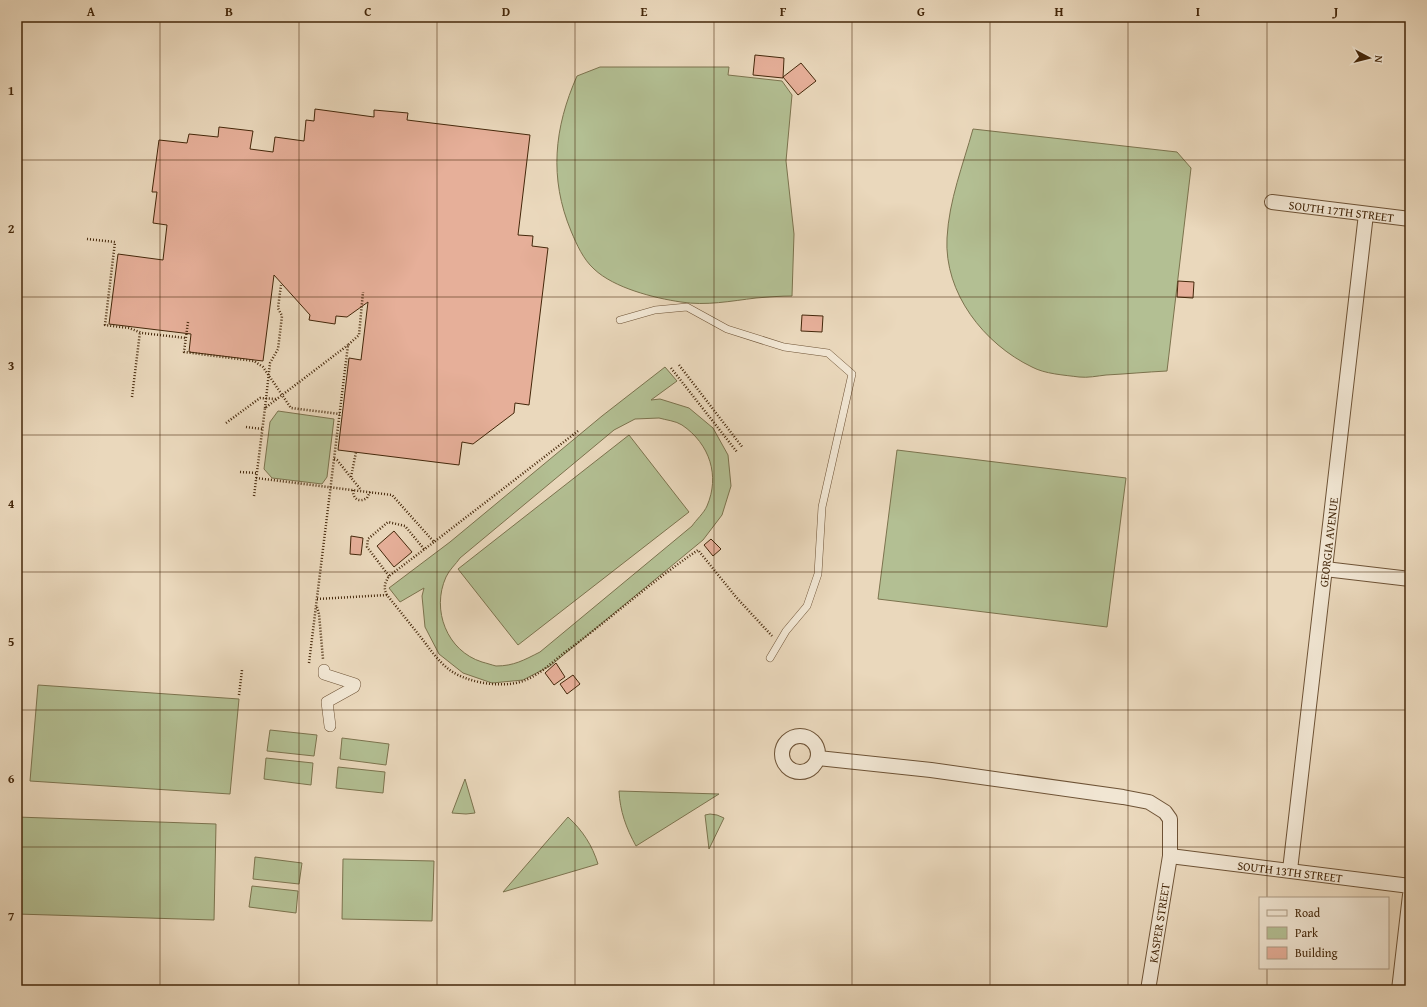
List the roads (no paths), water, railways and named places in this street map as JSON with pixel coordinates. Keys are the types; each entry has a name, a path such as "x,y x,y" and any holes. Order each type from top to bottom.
{"street":[{"name":"SOUTH 17TH STREET","path":"1272,202 1410,219"},
{"name":"GEORGIA AVENUE","path":"1290,870 1366,214"},
{"path":"1325,569 1410,579"},
{"path":"324,670 324,674 355,684 354,687 327,702 330,726"},
{"name":"KASPER STREET","path":"818,758 931,770 1123,797 1149,802 1165,812 1170,819 1170,856 1148,990"},
{"name":"SOUTH 13TH STREET","path":"1170,856 1410,886"},
{"path":"1399,990 1410,895"}],"lane":[{"path":"620,320 655,310 687,307 727,329 784,346 828,353 852,374 822,507 818,574 807,606 786,631 770,658"}]}
